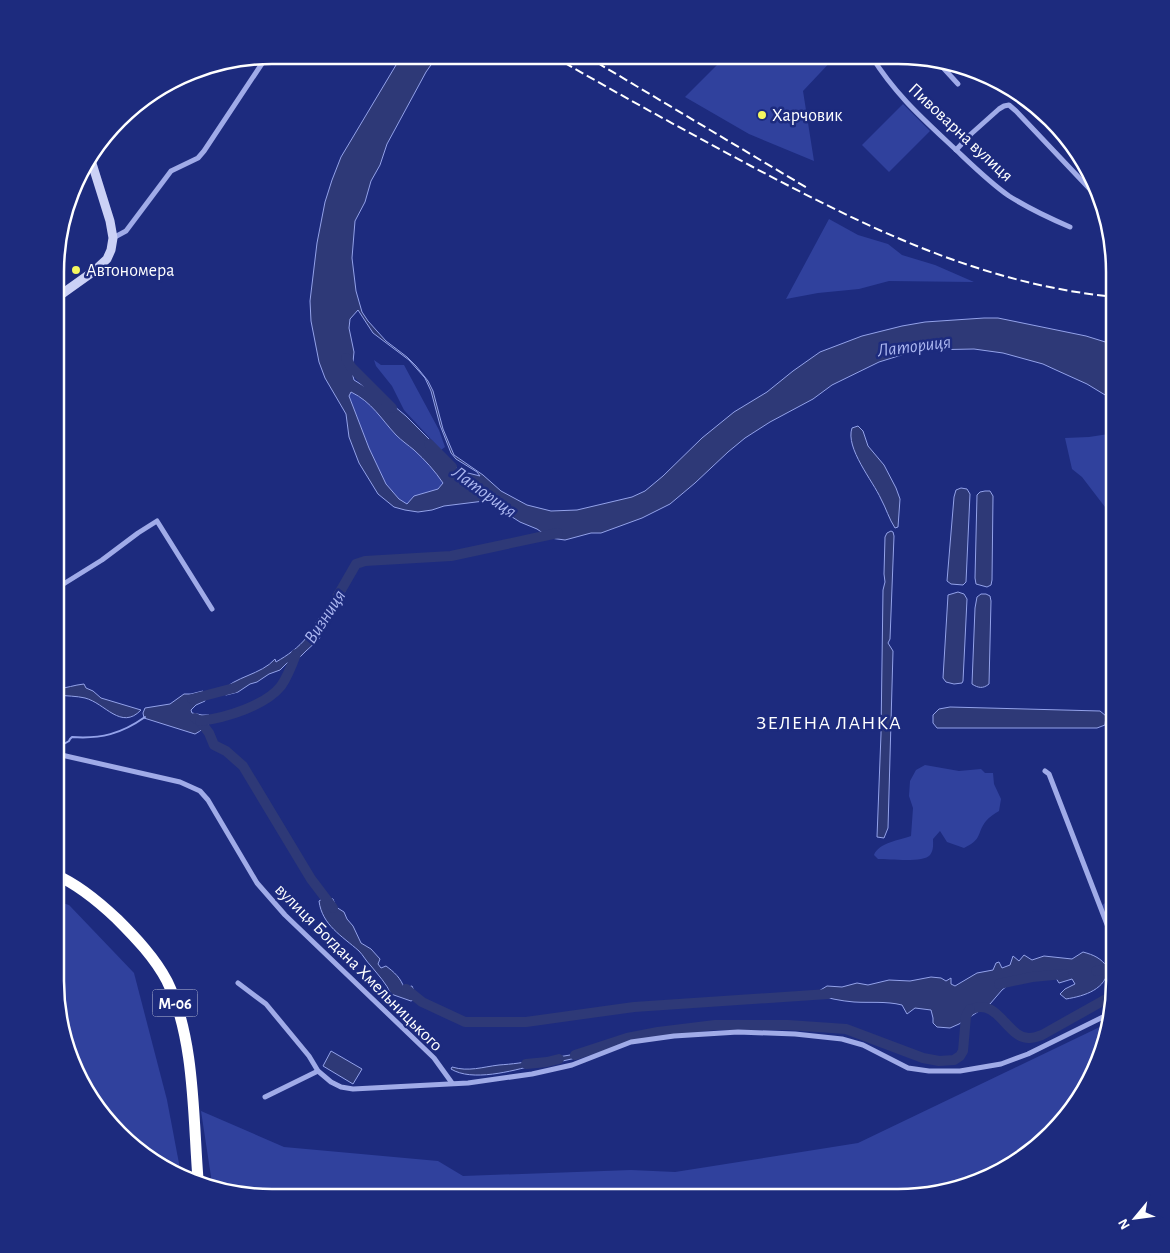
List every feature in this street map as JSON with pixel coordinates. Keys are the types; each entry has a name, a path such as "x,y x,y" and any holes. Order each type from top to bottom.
{"highway":[{"name":"М-06","path":"64,880 91,897 126,928 153,958 173,994 186,1036 198,1175"}],"main road":[{"path":"64,292 107,259 113,238 110,221 93,166"}],"street":[{"path":"113,238 126,231 171,171 198,158 204,152 262,64"},
{"name":"Пивоварна вулиця","path":"877,64 902,98 983,175 1008,195 1037,212 1070,227"},
{"path":"945,69 958,84"},
{"path":"956,150 999,109 1009,106 1088,188"},
{"path":"64,584 102,560 157,521 212,610"},
{"name":"вулиця Богдана Хмельницького","path":"64,756 180,782 200,792 208,800 248,869 266,894 285,915 434,1058 452,1083"},
{"path":"1045,771 1049,774 1106,923"},
{"path":"238,983 266,1004 309,1056 318,1071 340,1087 353,1090 468,1083 550,1071 572,1065 631,1042 674,1036 738,1032 795,1034 842,1039 863,1045 908,1068 929,1071 960,1071 1001,1064 1028,1054 1103,1017"},
{"path":"265,1097 318,1071"}],"shaded area":[{"name":"Харчовик","path":"718,64 828,64 803,91 814,161 749,134 685,97"},
{"path":"903,104 930,131 889,172 862,145"},
{"path":"829,219 858,235 888,244 902,255 935,265 974,282 889,281 859,289 818,293 786,299"},
{"path":"374,360 381,365 404,365 439,430 445,447 441,450 404,410 392,386 376,366"},
{"path":"350,392 376,411 396,435 426,461 443,483 438,489 414,496 407,504 399,499 386,484 369,448 349,396"},
{"path":"1106,434 1106,508 1082,477 1072,469 1065,438"},
{"path":"925,765 959,771 981,769 985,773 993,773 994,784 1001,799 999,811 986,821 977,839 964,848 947,842 940,831 933,839 932,851 927,857 914,860 878,859 874,855 880,848 890,842 911,836 913,808 909,796 910,781 916,770"},
{"path":"64,903 69,905 134,973 167,1100 180,1168 145,1146 115,1118 99,1097 85,1073 71,1035 64,994"},
{"path":"1106,903 1106,921 1100,906"},
{"path":"1101,1026 1085,1073 1071,1097 1055,1118 1035,1138 1014,1154 978,1173 952,1182 911,1189 259,1189 212,1180 201,1111 284,1147 438,1161 463,1176 631,1170 675,1172 858,1143"}],"water":[{"path":"397,64 432,64 387,144 380,165 371,181 365,202 355,221 352,258 356,291 362,312 368,321 386,341 407,357 416,366 428,381 433,391 443,429 454,455 483,475 501,491 527,505 551,511 577,510 632,497 645,491 702,438 734,412 767,392 820,352 862,336 902,326 925,322 998,318 1086,336 1106,342 1106,396 1087,384 1043,364 1003,353 974,349 923,350 879,362 832,385 813,399 745,438 670,504 642,518 601,533 591,533 565,540 550,538 484,501 444,506 418,512 394,507 378,494 359,463 349,437 346,414 325,378 319,362 311,321 310,301 317,243 325,202 341,157","holes":["358,310 373,333 409,360 425,378 451,453 456,459 477,472 480,476 460,471 452,463 439,456 434,444 406,416 388,401 354,380 352,372 354,352 349,328 350,319","351,392 371,406 396,435 430,466 443,483 438,489 414,496 407,504 399,499 386,484 369,448 349,396"]},
{"path":"858,426 863,431 868,446 884,465 896,488 900,499 898,527 895,528 893,525 883,502 852,445 852,428"},
{"path":"961,488 967,489 970,494 966,582 963,585 951,584 947,581 954,497 956,490"},
{"path":"990,491 993,496 992,580 991,585 987,587 976,584 975,578 977,495"},
{"path":"891,531 894,536 890,639 888,643 893,651 888,828 884,838 877,837 885,537"},
{"path":"348,582 344,594 337,601 336,607 329,616 319,639 297,660 289,661 280,670 269,674 238,692 226,695 221,692 233,682 263,669 275,659 276,662 296,648 307,637 317,620 326,613 336,590"},
{"path":"958,592 964,594 967,599 963,681 962,683 954,684 946,682 943,678 948,595"},
{"path":"981,594 990,596 991,601 989,684 985,687 972,684 975,608 977,597"},
{"path":"84,684 86,688 101,698 141,710 134,716 120,717 85,698 64,695 64,688"},
{"path":"203,691 205,701 196,705 191,710 192,713 209,715 212,722 195,734 144,718 145,708 170,704 184,694"},
{"path":"950,707 1100,711 1106,716 1105,725 1097,728 937,728 933,723 933,715 939,709"},
{"path":"325,897 333,899 336,907 344,912 361,943 371,949 380,959 378,964 381,968 386,966 392,971 399,978 404,988 412,986 417,998 411,1001 391,994 385,983 360,953 328,923 319,901"},
{"path":"1083,952 1097,957 1106,966 1104,981 1094,990 1066,999 1060,994 1075,984 1072,979 1059,983 1054,975 1013,981 990,1004 950,1028 937,1027 933,1023 931,1010 915,1008 907,1014 902,1005 849,1002 814,994 827,986 842,987 857,983 868,985 889,980 910,981 931,977 941,978 946,981 951,978 951,984 955,986 977,973 993,970 996,963 999,962 1002,968 1010,965 1013,956 1019,961 1024,955 1032,960 1044,956 1072,959"},
{"path":"331,1051 362,1069 353,1084 323,1066"},
{"path":"588,1052 576,1058 549,1064 547,1062 552,1058"},
{"path":"538,1059 540,1062 535,1065 492,1074 470,1075 451,1069 452,1067 476,1069"}],"waterway":[{"name":"Латориця","path":"346,358 351,367 392,408"},
{"name":"Латориця","path":"429,444 452,467"},
{"name":"Визниця","path":"337,597 356,564 365,561 451,556 558,533"},
{"path":"200,721 244,710 274,693 288,674 296,654"},
{"name":"Визниця","path":"192,699 234,688"},
{"path":"64,744 72,737 92,737 110,734 128,728 145,717"},
{"path":"195,718 200,721 209,733 214,745 226,751 243,766 311,879 333,908"},
{"path":"1096,971 1106,968"},
{"path":"999,984 1032,977 1064,974"},
{"path":"406,989 422,1002 465,1022 526,1022 634,1007 828,994"},
{"path":"972,1009 981,1007 989,1009 996,1013 1015,1033 1022,1037 1032,1038 1042,1035 1105,999"},
{"path":"575,1055 627,1038 658,1032 715,1025 788,1025 846,1029 923,1058 939,1061 954,1060 963,1051 966,1016 970,1009"},
{"path":"526,1064 559,1059"}],"railway":[{"path":"567,64 751,166 838,211 882,231 927,250 1018,280 1106,296"},
{"path":"599,64 809,189"}],"place":[{"name":"Харчовик","path":"762,115"},
{"name":"Автономера","path":"76,270"}],"district":[{"name":"ЗЕЛЕНА ЛАНКА","path":"829,722"}]}
